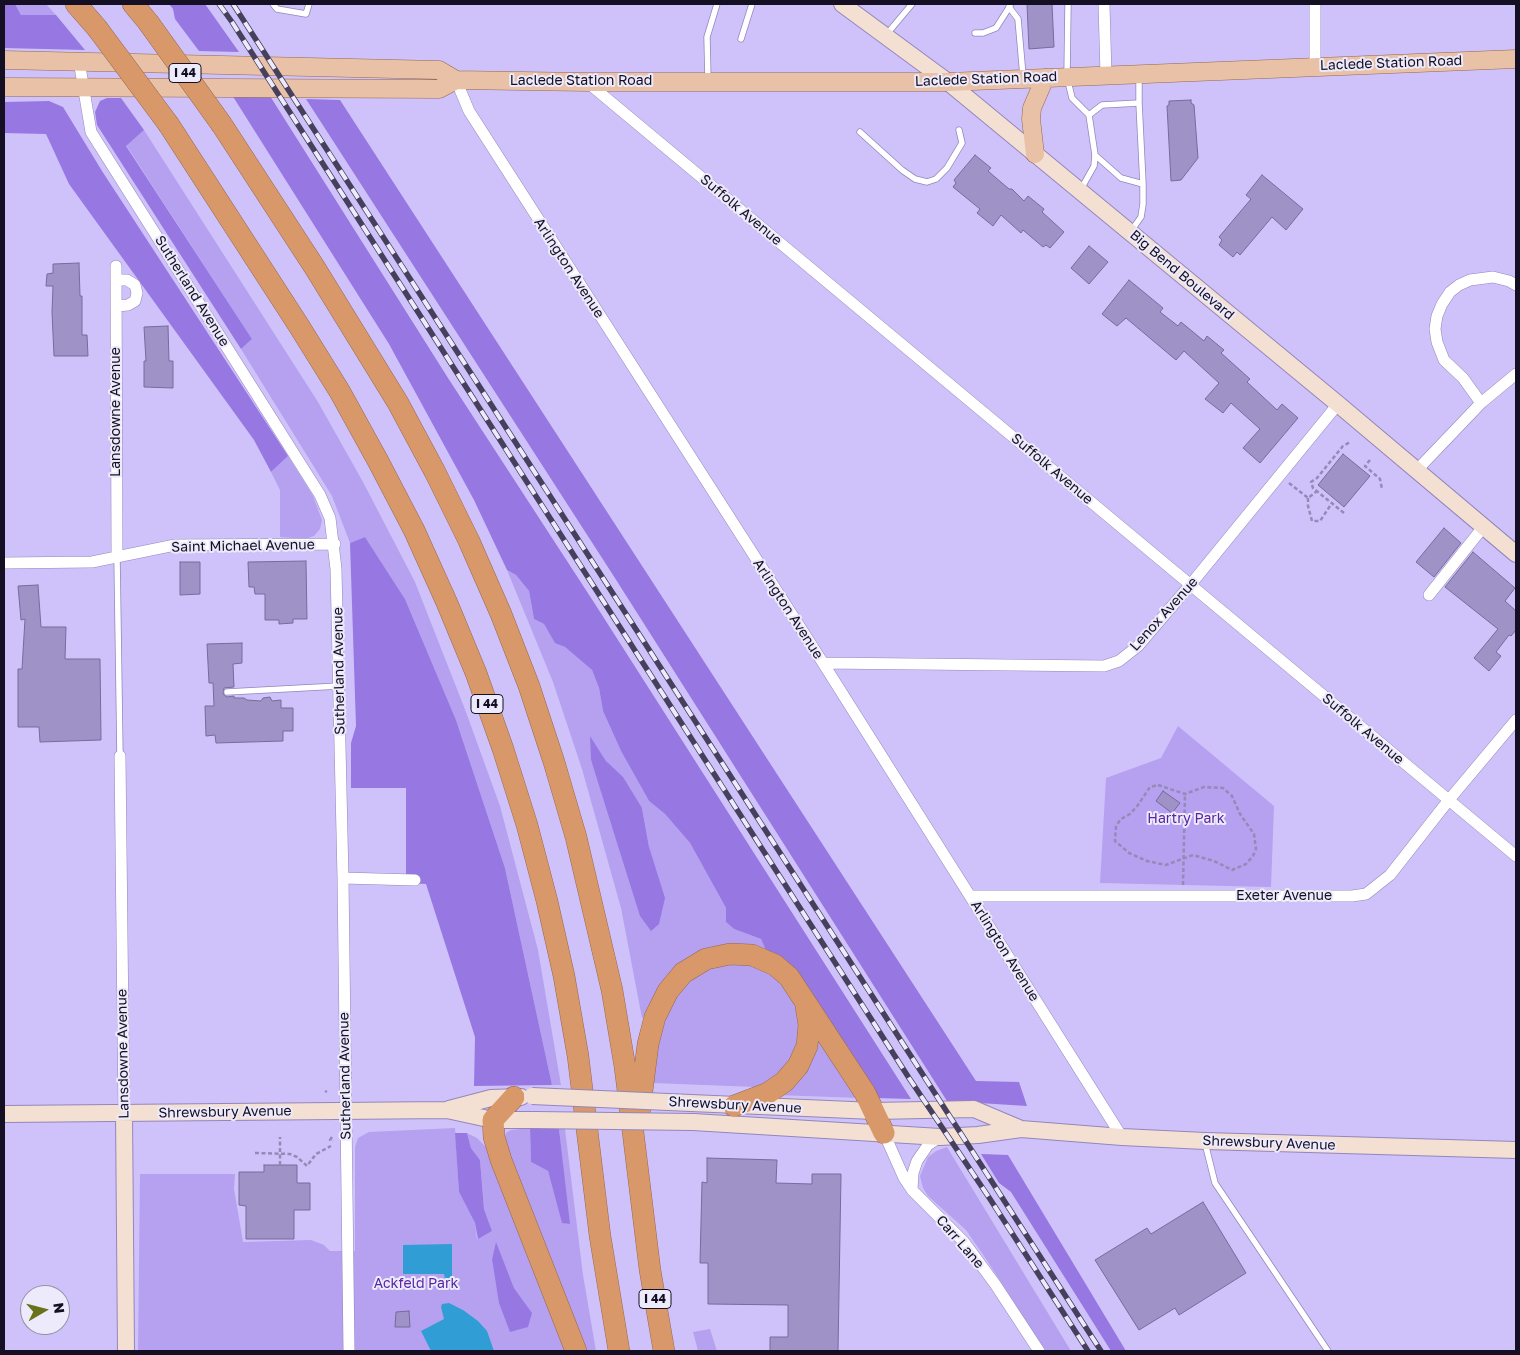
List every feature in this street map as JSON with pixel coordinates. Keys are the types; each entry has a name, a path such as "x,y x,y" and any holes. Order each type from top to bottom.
{"highway":[{"name":"I 44","path":"76,4 169,125 340,392 374,452 414,530 447,602 476,673 503,748 527,825 564,976 578,1056 601,1245 619,1351"},
{"name":"I 44","path":"133,4 222,125 334,298 398,403 469,541 500,614 532,696 554,762 576,837 612,990 625,1067 650,1270 664,1351"},
{"path":"635,1145 648,1044 655,1017 668,992 683,973 706,959 730,954 752,955 774,965 789,977 865,1093 884,1133"},
{"path":"734,1106 768,1093 784,1082 798,1066 807,1046 809,1025 805,1001"},
{"path":"523,1097 502,1109 494,1120 494,1137 501,1160 576,1351"}],"main road":[{"name":"Big Bend Boulevard","path":"842,4 948,82 1338,404 1516,554"},
{"name":"Laclede Station Road","path":"4,60 439,70 456,80 948,82 1516,59"},
{"path":"1035,154 1031,119 1032,108 1045,78"},
{"name":"Laclede Station Road","path":"4,87 440,89 456,80"},
{"name":"Shrewsbury Avenue","path":"447,1110 491,1098 523,1097 874,1111 974,1109 1022,1129"},
{"name":"Shrewsbury Avenue","path":"4,1114 447,1110 494,1120 693,1122 940,1137 1022,1129 1205,1141 1516,1150"},
{"name":"Lansdowne Avenue","path":"124,1114 126,1351"}],"street":[{"path":"1104,4 1106,75"},
{"path":"1315,4 1315,66"},
{"name":"Sutherland Avenue","path":"79,61 92,132 320,495 330,518 334,544 339,686 349,1351"},
{"name":"Arlington Avenue","path":"456,80 468,111 823,662 1122,1137"},
{"name":"Suffolk Avenue","path":"587,82 1516,856"},
{"name":"Lansdowne Avenue","path":"116,266 117,557"},
{"path":"1481,403 1463,378 1444,360 1440,351 1436,330 1437,316 1450,292 1470,280 1493,277 1516,285"},
{"path":"116,280 127,280 135,285 137,292 135,301 128,306 116,306"},
{"path":"1417,470 1481,403 1516,374"},
{"name":"Lenox Avenue","path":"823,662 1104,666 1119,661 1138,646 1191,584 1338,404"},
{"path":"1429,594 1484,526"},
{"name":"Saint Michael Avenue","path":"4,562 92,562 175,545 334,544"},
{"name":"Exeter Avenue","path":"970,896 1352,896 1366,894 1390,875 1448,801 1516,720"},
{"name":"Lansdowne Avenue","path":"120,756 124,1114"},
{"path":"343,878 415,880"},
{"name":"Carr Lane","path":"884,1133 904,1178 912,1190 964,1242 995,1284 1039,1351"},
{"path":"912,1190 913,1173 917,1162 928,1145 940,1137"}],"lane":[{"path":"273,4 277,9 306,14 310,4"},
{"path":"708,82 708,37 717,4"},
{"path":"741,39 752,4"},
{"path":"885,36 912,4"},
{"path":"1068,4 1067,77 1072,98 1089,115 1095,155 1094,166 1080,191"},
{"path":"975,33 984,33 996,28 1010,5 1018,19 1024,79"},
{"path":"1130,232 1141,217 1143,204 1139,74"},
{"path":"1089,115 1102,106 1139,103"},
{"path":"860,132 902,170 915,179 927,182 936,179 947,168 962,143 959,130"},
{"path":"1095,155 1121,178 1143,184"},
{"path":"117,557 120,756"},
{"path":"227,692 339,686"},
{"path":"1205,1141 1215,1183 1328,1351"}],"path":[{"path":"1344,513 1316,491 1311,482 1317,478 1343,446 1350,442"},
{"path":"1370,460 1365,466 1380,479 1382,489"},
{"path":"1279,476 1308,498"},
{"path":"1316,491 1308,498 1312,521 1320,520 1332,503"},
{"path":"1158,785 1185,794 1204,787 1223,788 1232,796 1240,814 1254,834 1256,849 1253,856 1240,868 1232,870 1193,855 1184,859 1166,865 1147,861 1129,852 1115,841 1116,826 1138,806 1150,787 1158,785"},
{"path":"1183,896 1185,794"},
{"path":"280,1137 280,1165"},
{"path":"255,1153 280,1153 297,1157 307,1166 316,1154 331,1146"}],"green space":[{"path":"15,4 46,4 56,15 21,15"},
{"path":"144,130 318,402 363,482 415,582 466,712 500,806 538,950 561,1085 552,1085 505,868 456,720 405,599 365,537 350,543 332,496 241,349 252,339 126,145"},
{"path":"288,456 313,496 322,520 320,529 314,536 305,539 280,537 280,490 271,472"},
{"path":"507,570 516,575 529,591 534,619 544,624 555,642 565,647 592,670 599,688 603,711 621,751 649,801 665,814 690,843 726,908 726,922 734,929 761,939 767,953 724,946 642,1018 621,908 582,769 553,682","holes":["591,738 642,808 649,847 608,808 591,760"]},
{"name":"Hartry Park","path":"1178,726 1274,806 1271,887 1100,883 1106,778 1161,758"},
{"path":"742,963 762,969 779,979 792,997 802,1017 796,1057 766,1084 755,1087 653,1083 659,1027 681,988 698,973 720,965"},
{"path":"815,1029 859,1098 777,1095"},
{"name":"Ackfeld Park","path":"455,1128 459,1192 475,1223 477,1239 492,1231 484,1209 480,1160 471,1148 467,1133 477,1138 489,1150 570,1351 138,1351 140,1174 235,1174 234,1189 243,1242 311,1240 324,1245 330,1251 355,1251 355,1147 358,1138 369,1132","holes":["496,1243 514,1288 532,1313 492,1259"]},
{"path":"530,1128 531,1162 548,1171 562,1222 569,1224 559,1129 565,1129 583,1275 596,1351 583,1351 503,1142 506,1133 511,1130"},
{"path":"947,1147 1071,1351 1045,1351 966,1230 928,1196 923,1188 920,1176 928,1157 936,1151"},
{"path":"710,1329 717,1351 698,1351 693,1332"}],"shaded area":[{"path":"4,4 15,4 21,15 56,15 85,50 4,48"},
{"path":"169,4 205,4 239,52 199,51 175,19 173,9"},
{"path":"232,95 270,96 448,378 595,604 911,1099 875,1098 767,953 761,939 734,929 726,922 726,908 690,843 665,814 649,801 621,751 603,711 599,688 592,670 565,647 555,643 544,624 534,619 529,591 516,575 507,570 474,500 389,344"},
{"path":"107,98 121,98 144,130 126,146 252,339 241,349 97,125 95,112 100,101"},
{"path":"306,99 340,100 976,1081 1019,1082 1027,1106 947,1101 613,575"},
{"path":"49,101 63,107 102,171 288,456 271,472 254,440 69,184 46,134 4,133 4,102"},
{"path":"365,537 405,599 456,720 505,868 552,1085 474,1086 475,1037 426,884 406,883 406,788 351,788 351,743 356,726 350,543"},
{"path":"590,736 606,761 623,777 642,808 649,847 665,898 659,924 651,931 640,916 591,760"},
{"path":"530,1128 559,1129 570,1224 562,1223 548,1171 531,1162"},
{"path":"455,1133 467,1133 471,1148 480,1160 484,1209 492,1231 478,1239 475,1223 459,1192"},
{"path":"981,1154 1008,1155 1126,1351 1111,1351 1011,1192 999,1183"},
{"path":"496,1242 514,1288 532,1313 528,1327 510,1332 499,1303 492,1259"}],"water":[{"path":"452,1244 452,1279 445,1279 444,1274 403,1274 403,1245"},
{"path":"449,1303 478,1321 487,1331 494,1351 431,1351 421,1331 444,1319 441,1307 442,1304"}],"building":[{"path":"1027,4 1052,4 1054,47 1029,49"},
{"path":"1191,100 1191,103 1194,105 1198,158 1181,180 1171,181 1167,106 1169,101"},
{"path":"975,155 991,168 988,171 1009,189 1012,189 1024,201 1028,196 1044,209 1042,212 1064,232 1050,248 1046,245 1043,247 1023,230 1021,233 1001,215 993,226 977,213 980,209 953,187 956,183 954,180"},
{"path":"1262,175 1303,209 1286,230 1272,217 1240,255 1237,252 1233,257 1219,245 1222,240 1219,237 1251,199 1246,195"},
{"path":"1089,246 1108,262 1089,284 1071,268"},
{"path":"79,263 80,296 82,296 82,335 87,335 88,356 54,356 53,286 46,286 47,274 53,273 53,264"},
{"path":"1129,280 1163,308 1160,312 1178,326 1181,322 1204,341 1207,336 1224,350 1221,353 1250,379 1247,382 1277,410 1282,404 1298,418 1260,463 1243,448 1260,429 1231,403 1223,413 1205,399 1219,383 1184,351 1176,360 1126,318 1117,326 1102,314"},
{"path":"168,326 169,361 173,361 173,388 144,387 144,361 146,361 144,327"},
{"path":"1343,454 1370,476 1344,507 1318,485"},
{"path":"1444,528 1461,543 1434,577 1416,562"},
{"path":"1473,552 1515,588 1505,601 1516,611 1516,630 1511,636 1509,635 1496,652 1501,656 1489,671 1474,658 1498,629 1445,587"},
{"path":"306,561 307,619 293,619 293,623 279,624 279,620 265,620 265,594 255,594 254,587 249,587 248,562"},
{"path":"180,562 200,562 200,594 180,595"},
{"path":"38,585 41,627 66,627 65,659 100,659 101,740 40,742 39,727 18,727 18,669 22,669 25,619 21,620 18,586"},
{"path":"242,643 242,663 233,664 234,687 224,688 223,694 227,697 234,696 234,698 261,701 263,698 270,697 272,701 281,700 281,708 293,708 293,731 283,731 283,741 216,743 215,735 206,736 205,706 214,706 213,683 209,683 207,644"},
{"path":"1163,791 1180,803 1172,813 1156,801"},
{"path":"707,1158 777,1160 776,1183 812,1184 812,1174 841,1174 838,1351 770,1351 770,1337 788,1337 788,1305 708,1304 708,1263 700,1263 702,1182 707,1183"},
{"path":"264,1165 297,1165 297,1183 310,1183 310,1210 294,1210 294,1239 246,1239 246,1206 239,1205 239,1172 264,1172"},
{"path":"1203,1202 1246,1273 1179,1315 1175,1308 1139,1330 1095,1260 1147,1228 1151,1234"},
{"path":"409,1311 410,1327 395,1327 396,1312"}],"railway":[{"path":"219,4 909,1078 1088,1351"},
{"path":"233,4 1101,1351"}]}
